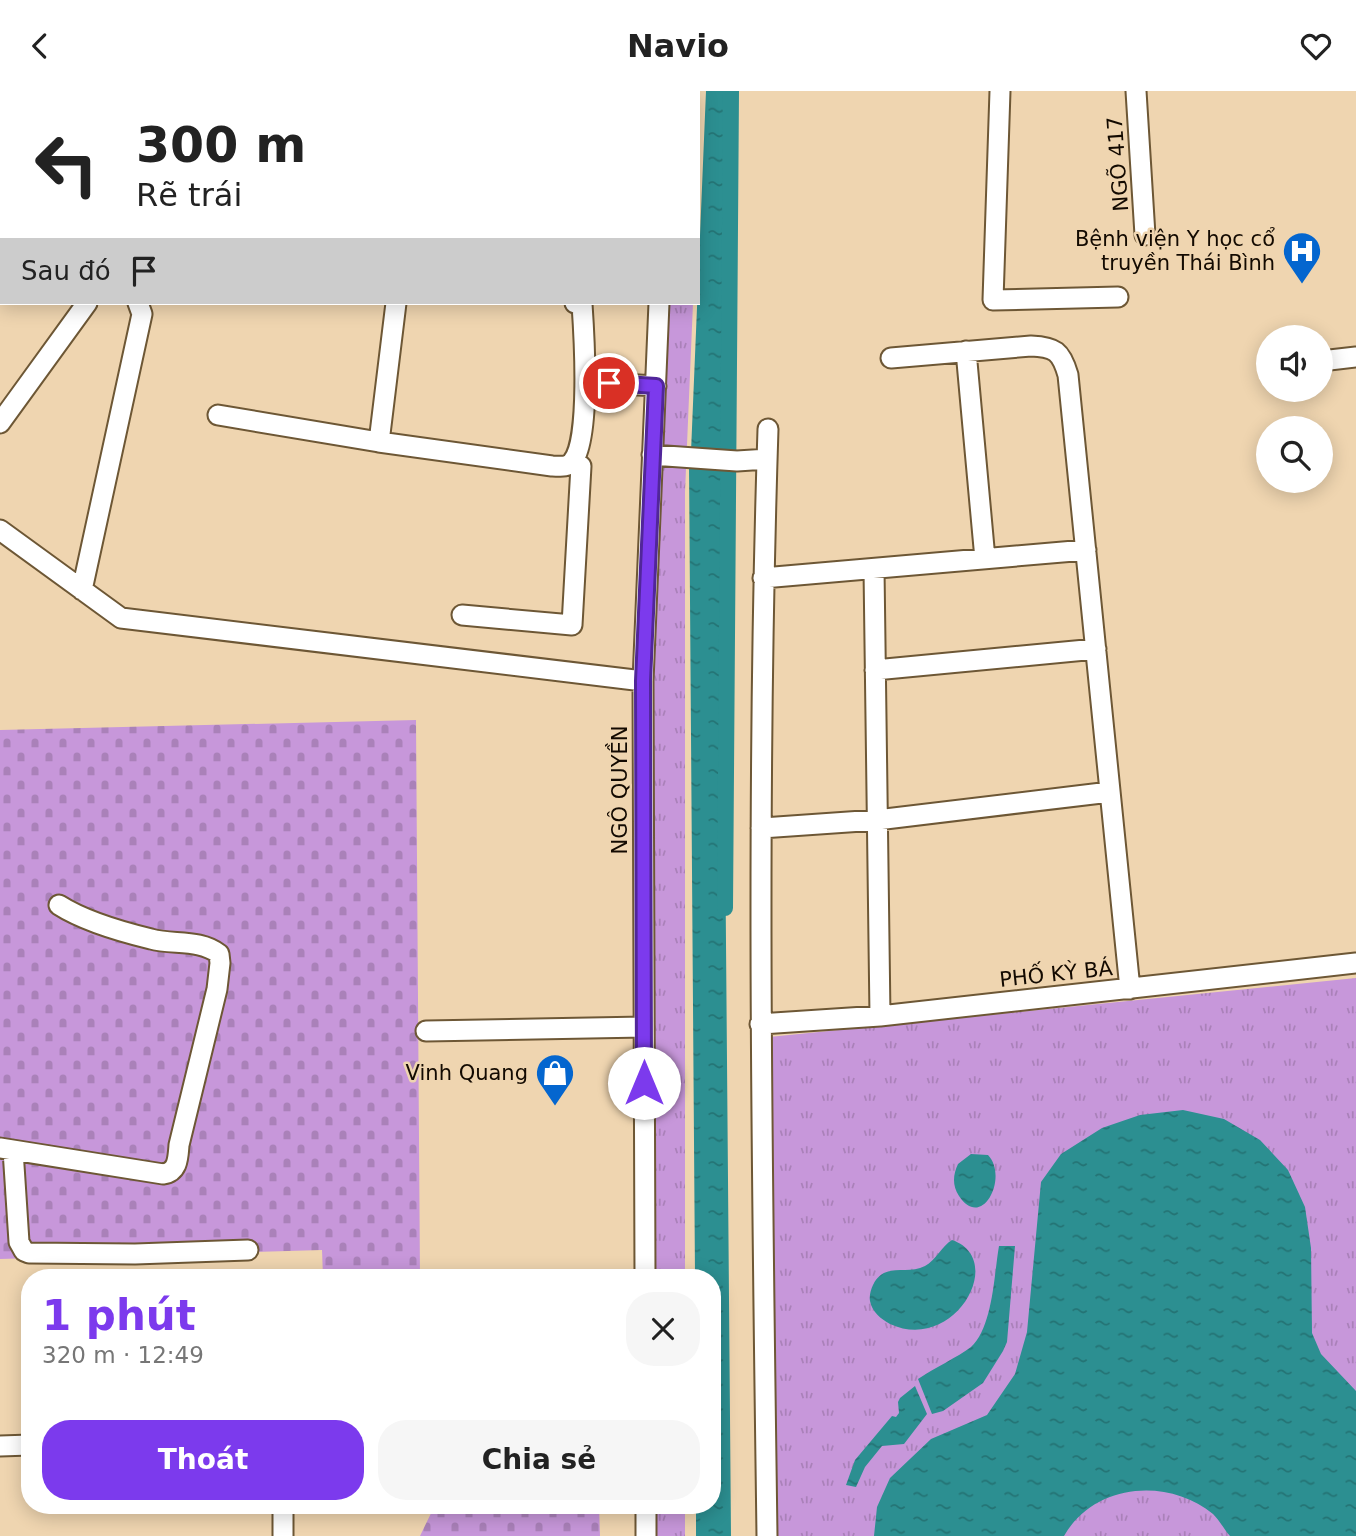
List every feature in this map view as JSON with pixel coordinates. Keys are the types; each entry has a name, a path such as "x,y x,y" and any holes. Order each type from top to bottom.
{"street":[{"path":"1000,91 993,300 1118,297"},
{"name":"NGÕ 417","path":"1136,91 1145,235"},
{"path":"0,423 87,305"},
{"path":"82,590 142,314 139,305"},
{"path":"379,442 396,305"},
{"path":"218,415 379,442 564,467 572,463 579,450 586,381 582,305"},
{"name":"NGÔ QUYỀN","path":"645,1269 643,681 659,305"},
{"path":"891,358 1031,346 1048,347 1057,352 1064,361 1068,375 1130,989"},
{"path":"966,351 985,559"},
{"path":"1333,359 1356,356"},
{"path":"586,381 656,386"},
{"path":"767,1536 760,1024 763,578 768,429"},
{"path":"652,455 737,461 767,459"},
{"path":"462,615 572,625 581,465 572,463"},
{"path":"0,530 121,618 643,681"},
{"path":"763,578 1086,550"},
{"path":"873,569 880,1016"},
{"path":"875,670 1096,649"},
{"path":"761,828 877,820 1110,792"},
{"path":"59,905 83,919 152,940 205,946 213,950 219,954 220,963 217,989 177,1164 170,1172 163,1174 7,1149 19,1242 24,1251 29,1253 135,1254 248,1250"},
{"name":"PHỐ KỲ BÁ","path":"760,1024 880,1016 1356,963"},
{"path":"426,1031 644,1027"},
{"path":"0,1445 21,1445"},
{"path":"283,1514 283,1536"},
{"path":"646,1514 646,1536"}],"green space":[{"path":"666,305 693,305 685,492 685,1269 653,1269 649,981 654,568"},
{"path":"416,720 420,1269 323,1269 322,1250 0,1259 0,730"},
{"path":"1356,978 1356,1536 778,1536 769,1037"},
{"path":"431,1514 599,1514 600,1536 420,1536"},
{"path":"654,1514 685,1514 685,1536 655,1536"}],"water":[{"path":"706,91 731,91 729,452 691,452 697,305 700,305"},
{"path":"689,465 722,468 731,1536 696,1536 696,1514 721,1514 721,1269 695,1269"},
{"path":"1183,1110 1224,1119 1260,1140 1288,1170 1305,1207 1311,1248 1312,1333 1321,1354 1356,1391 1356,1536 1230,1536 1213,1514 1195,1502 1175,1494 1133,1491 1112,1496 1094,1505 1077,1518 1064,1536 874,1536 877,1507 890,1478 931,1439 987,1415 1015,1374 1027,1332 1041,1182 1061,1154 1102,1128 1140,1115"},
{"path":"971,1154 988,1155 996,1176 990,1197 984,1204 976,1207 968,1205 959,1196 954,1184 958,1164"},
{"path":"952,1240 968,1250 975,1265 974,1283 966,1300 953,1316 935,1326 913,1330 890,1324 877,1315 870,1297 878,1278 890,1271 925,1266"},
{"path":"999,1246 1015,1246 1007,1342 983,1383 943,1411 932,1414 918,1379 966,1351 978,1338 988,1314"},
{"path":"915,1386 927,1414 904,1444 882,1446 865,1467 856,1487 846,1485 855,1460 892,1416 896,1417 899,1413 900,1398"}],"waterway":[{"path":"725,908 731,91"}],"place":[{"name":"Bệnh viện Y học cổ truyền Thái Bình","path":"1302,285"},
{"name":"Vinh Quang","path":"555,1107"}],"route":[{"path":"609,383 656,386 643,681 644,1083"}]}
